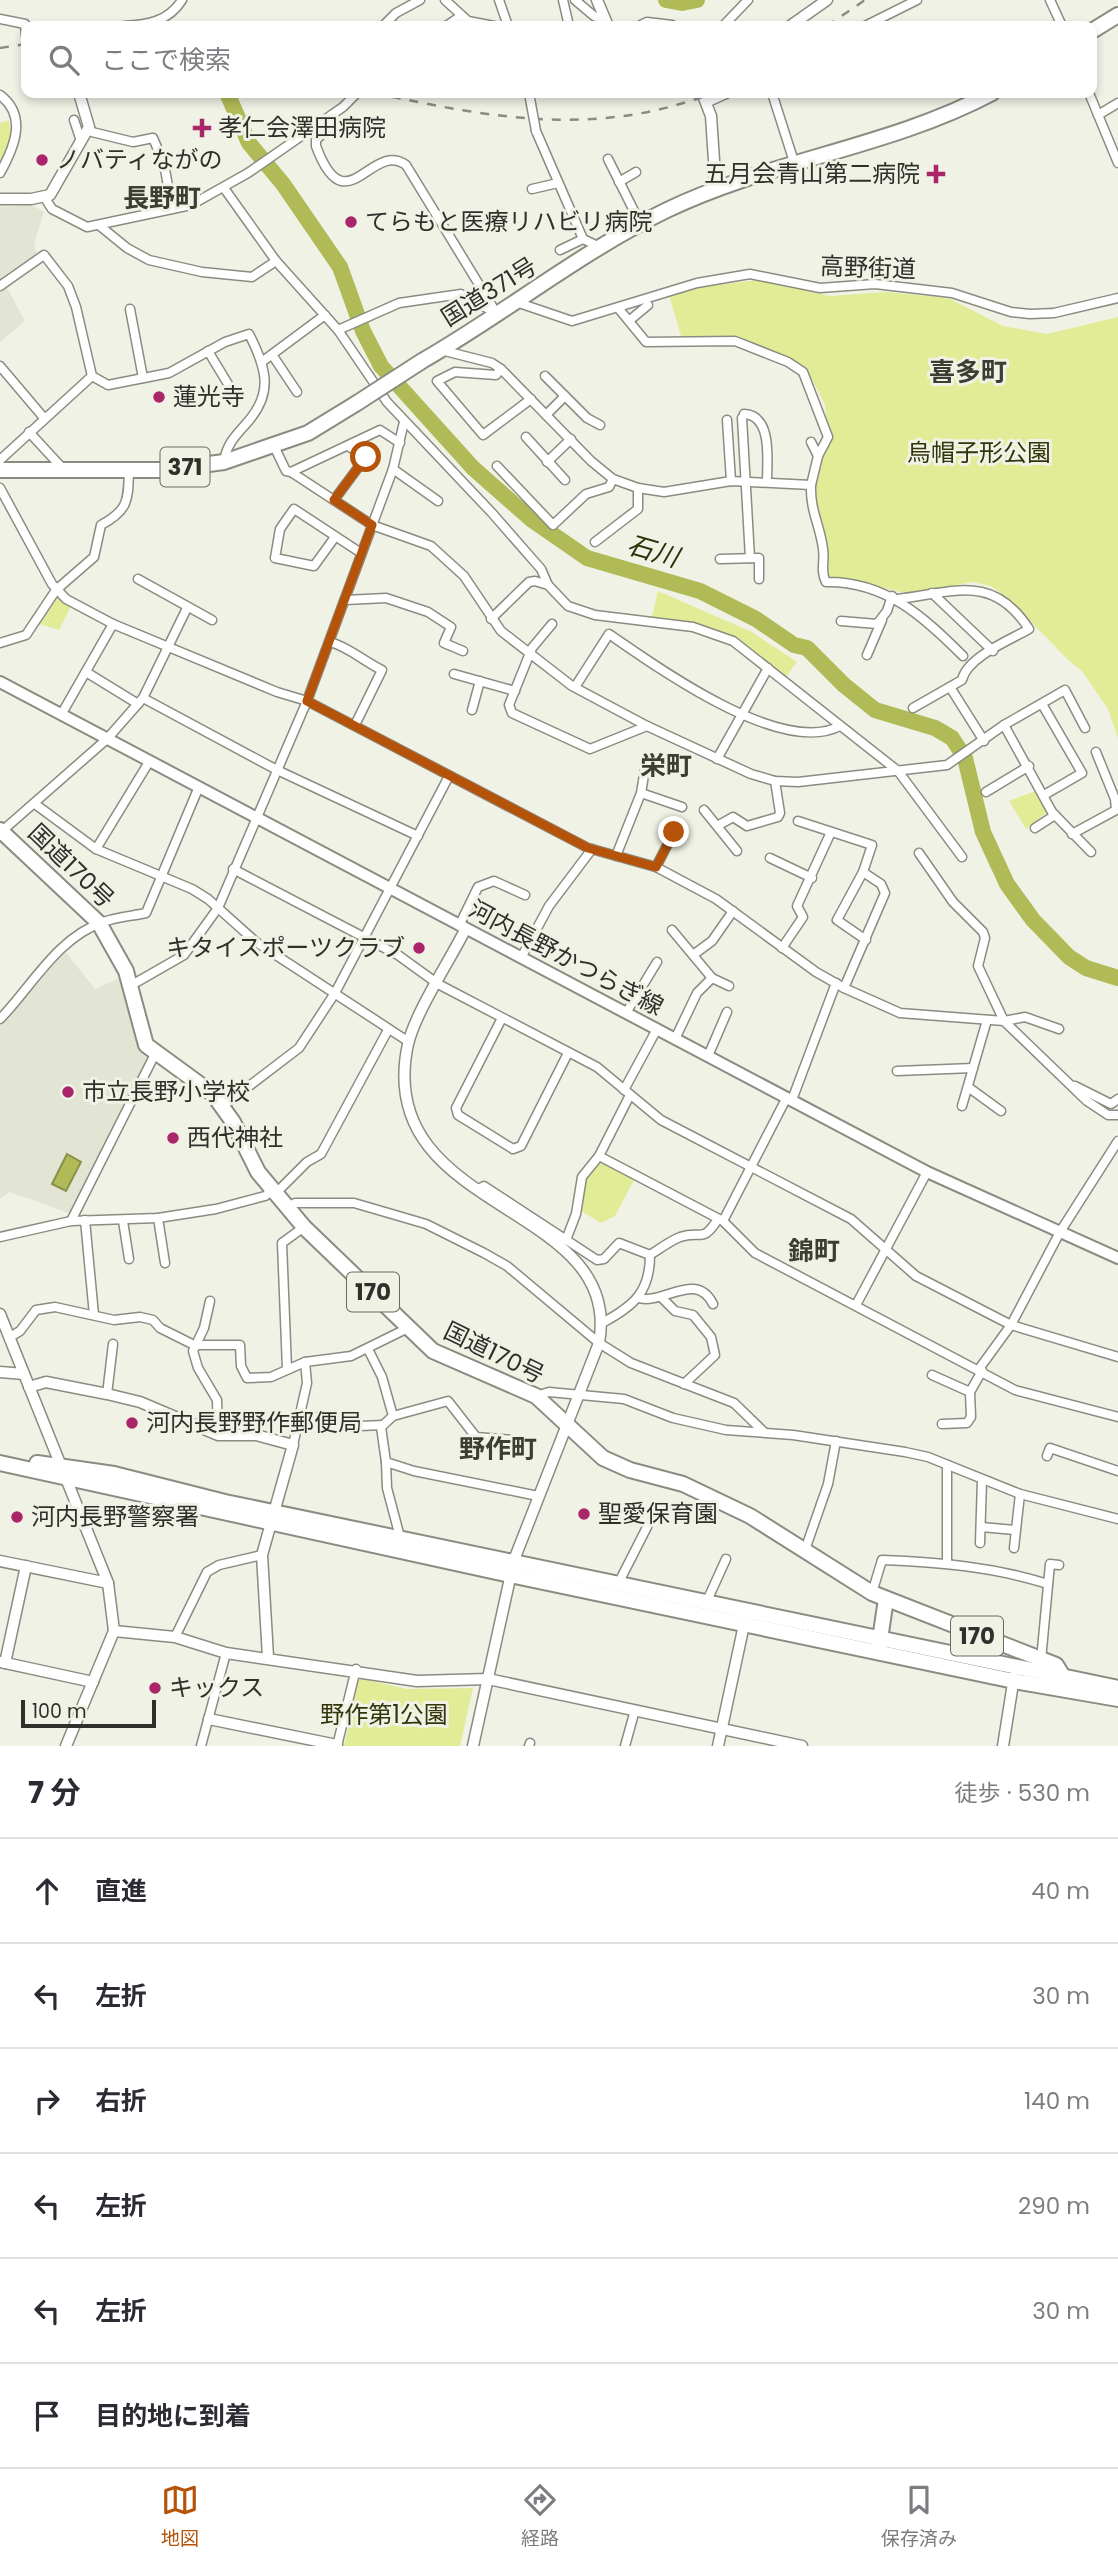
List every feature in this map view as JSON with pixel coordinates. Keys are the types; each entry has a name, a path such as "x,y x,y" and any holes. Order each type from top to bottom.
{"highway":[{"path":"1097,28 1118,15"},
{"name":"国道371号","path":"0,470 129,470 224,462 274,446 308,433 666,210 716,190 944,116 982,98"},
{"name":"国道170号","path":"1,831 99,923 118,954 130,986 143,1037 155,1054 202,1083 223,1106 258,1172 304,1227 368,1285 406,1329 433,1351 536,1396 603,1458 630,1471 683,1484 722,1502 879,1596 1056,1665 1064,1678"},
{"name":"国道170号","path":"0,1457 1118,1699"},
{"name":"国道170号","path":"0,1463 64,1471"},
{"name":"国道170号","path":"273,1516 400,1537 512,1568 618,1584 706,1603 745,1618"},
{"path":"879,1596 879,1646"},
{"name":"国道170号","path":"1015,1675 1064,1678 1118,1688"}],"main road":[{"name":"河内長野かつらぎ線","path":"0,682 198,789 928,1172 1118,1258"}],"street":[{"path":"157,21 170,15 182,0"},
{"path":"388,21 396,13 420,0"},
{"path":"444,0 469,21"},
{"path":"499,0 507,21"},
{"path":"563,0 568,21"},
{"path":"575,0 603,21"},
{"path":"597,0 605,21"},
{"path":"728,21 748,0"},
{"path":"797,21 827,0"},
{"path":"874,21 917,0"},
{"path":"1050,0 1060,21"},
{"path":"454,21 461,16"},
{"path":"0,19 21,21"},
{"path":"0,95 13,110 17,130 12,152 0,173"},
{"path":"80,98 92,132 133,142 153,138 164,164 172,208"},
{"path":"45,198 52,209 87,227 191,205 248,173 332,115 351,98"},
{"path":"530,98 536,131 583,239 602,248"},
{"path":"704,98 711,116 716,190"},
{"path":"774,98 795,165"},
{"path":"1090,98 1118,163"},
{"path":"1098,115 1118,103"},
{"path":"332,115 331,125 316,141 332,176 343,183 354,182 388,160 400,161 406,165 497,314"},
{"path":"74,120 81,141"},
{"path":"0,199 45,198 51,195 89,127"},
{"path":"607,159 641,225"},
{"path":"620,182 636,172"},
{"path":"532,189 558,183"},
{"path":"224,188 276,261 338,330 387,402 492,513 541,569 548,585 568,606 595,615 659,621 715,633 733,641 898,771 962,857"},
{"path":"100,226 140,256 190,270 252,277 276,261"},
{"path":"560,250 583,239"},
{"path":"0,286 44,255 68,286 76,307 92,376 108,385 177,370 208,351 249,334 263,361 262,403 231,440 224,462"},
{"name":"高野街道","path":"516,302 567,321 618,309 632,301 697,283 750,274 820,288 857,288 875,284 952,293 1011,312 1030,314 1054,313 1118,298"},
{"path":"338,330 399,303 461,294 497,314"},
{"path":"630,320 648,304"},
{"path":"130,309 143,379"},
{"path":"618,309 646,342 735,341 754,346 803,372 828,437 818,456 811,485 812,515 823,545 822,574 825,582 856,584 894,598 923,617 962,656"},
{"path":"263,361 325,315"},
{"path":"441,350 492,363 501,369 613,479 638,488 664,492 731,481 811,485"},
{"path":"208,351 229,384"},
{"path":"273,356 298,392"},
{"path":"0,366 44,418"},
{"path":"501,369 496,375 455,372 438,381 483,435 531,399"},
{"path":"0,460 92,376"},
{"path":"545,376 600,425"},
{"path":"546,415 565,396"},
{"path":"750,558 743,416 760,421 763,429 768,450 767,481"},
{"path":"727,421 731,481"},
{"path":"130,986 184,955 218,908 330,642 393,469 404,422"},
{"path":"290,472 380,430 400,443"},
{"path":"29,432 65,471"},
{"path":"526,437 565,480"},
{"path":"547,462 571,439"},
{"path":"811,442 818,456"},
{"path":"274,446 286,471 372,525 431,546 450,561 464,576 491,620 530,655 575,687 647,726 717,759 775,781 814,781 947,765 1004,725 1065,690 1085,728"},
{"path":"334,500 366,457 348,446"},
{"path":"497,466 553,526 586,494 609,487 613,479"},
{"path":"393,469 438,501"},
{"path":"0,643 26,635 56,590 94,556 101,525 121,514 128,494 129,470"},
{"path":"0,488 56,590 113,624 170,645 276,692 307,701 592,849 656,867 716,899 840,986 900,1013 1004,1021 1025,1017 1059,1029"},
{"path":"595,542 638,509 638,488"},
{"path":"335,537 314,566 275,558 280,530 293,509 361,554"},
{"path":"720,559 760,558 759,579"},
{"path":"138,579 212,620"},
{"path":"491,620 529,582 548,585"},
{"path":"894,598 979,589 994,594 1018,612 1029,629 978,659 962,680 913,708"},
{"path":"932,593 993,651"},
{"path":"345,600 386,598 428,612 451,627 444,643 463,651"},
{"path":"867,655 894,598"},
{"path":"1,831 107,739 141,701 187,608"},
{"path":"841,621 877,624 883,620"},
{"path":"61,715 113,624"},
{"path":"552,624 530,655 509,705 512,713 590,749 647,726"},
{"path":"575,687 609,634 680,682 740,714 805,732 831,730 840,726"},
{"path":"330,642 346,647 355,657 382,670 355,725"},
{"path":"717,759 768,668"},
{"path":"86,672 277,769 418,836"},
{"path":"454,674 515,691"},
{"path":"472,709 480,681"},
{"path":"950,687 984,741"},
{"path":"1042,704 1082,773 1044,795"},
{"path":"1004,725 1055,815 1091,852"},
{"path":"1072,834 1116,810 1115,799 1096,752"},
{"path":"96,849 149,762"},
{"path":"986,792 1029,766"},
{"path":"615,856 641,793 645,769"},
{"path":"223,1106 299,1048 335,993 449,776"},
{"path":"719,825 733,817 747,826 778,817 780,813 775,781"},
{"path":"0,1019 49,961 78,936 99,923 146,913 198,789"},
{"path":"641,793 682,807"},
{"path":"35,804 96,849 192,889 256,942 409,1042"},
{"path":"704,810 719,825 737,851"},
{"path":"1035,828 1055,815"},
{"path":"798,821 872,845 863,872 837,920 866,940"},
{"path":"656,867 674,832"},
{"path":"782,947 803,917 797,906 831,832"},
{"path":"521,958 549,906 592,849"},
{"path":"919,853 953,902 983,932 985,938 978,966 1004,1021 1098,1110 1118,1115"},
{"path":"771,858 812,878"},
{"path":"233,869 398,956 438,984 597,1067 661,1121 851,1219 916,1276 1011,1325 1118,1357"},
{"path":"650,1255 682,1237 702,1237 709,1233 720,1220 752,1167 789,1098 840,986 866,940 885,893 881,884 863,872"},
{"path":"473,1746 512,1568 579,1396 598,1343 602,1323 596,1287 581,1264 552,1240 477,1191 444,1165 412,1114 406,1083 409,1042 419,1016 438,984 478,887 494,881 525,895"},
{"path":"693,955 712,941 733,911"},
{"path":"672,930 712,978 729,986"},
{"path":"626,1013 657,962"},
{"path":"675,1039 698,993 712,978"},
{"path":"708,1056 727,1012"},
{"path":"502,1018 456,1108 458,1115 513,1149 521,1146 568,1053"},
{"path":"962,1106 987,1020"},
{"path":"566,1240 576,1214 579,1185 598,1156 657,1029"},
{"path":"0,1237 71,1221 158,1218 239,1205 275,1192 307,1162 321,1154 388,1030"},
{"path":"71,1221 155,1054"},
{"path":"897,1072 973,1068"},
{"path":"1070,1085 1105,1103 1111,1104 1118,1099"},
{"path":"968,1087 1001,1111"},
{"path":"942,1424 967,1423 971,1417 970,1392 981,1370 1011,1325 1060,1232 1118,1141"},
{"path":"598,1156 720,1220 755,1254 1025,1394 1118,1417"},
{"path":"856,1306 928,1172"},
{"path":"477,1191 484,1186 597,1260 609,1255 619,1243 650,1255"},
{"path":"288,1207 295,1203 354,1203 426,1224 507,1266 598,1343 631,1363 734,1403 764,1432"},
{"path":"158,1218 165,1263"},
{"path":"85,1220 94,1315"},
{"path":"123,1221 129,1259"},
{"path":"287,1369 282,1243 304,1227"},
{"path":"602,1323 638,1298 650,1275 650,1255"},
{"path":"638,1298 649,1301 688,1288 708,1294 713,1304"},
{"path":"661,1297 675,1311 693,1315 711,1337 715,1355 684,1384"},
{"path":"211,1301 204,1328 194,1345 198,1368 217,1400 218,1435"},
{"path":"10,1337 44,1306 114,1320 140,1317 153,1320 160,1328 194,1345 240,1345 241,1366 247,1378 271,1377 305,1362 335,1360 368,1349 406,1329"},
{"path":"0,1314 108,1583 114,1631 66,1746"},
{"path":"107,1394 113,1344"},
{"path":"368,1349 382,1377 393,1416"},
{"path":"268,1657 262,1555 301,1415 307,1383 305,1362"},
{"path":"0,1373 24,1374"},
{"path":"932,1375 970,1392"},
{"path":"29,1387 46,1382 107,1394 140,1402 218,1435 256,1435 293,1445"},
{"path":"536,1396 548,1392 624,1399 673,1418 738,1432 764,1432 905,1452 947,1465 1020,1494 1118,1519"},
{"path":"400,1537 387,1488 386,1462 380,1438 383,1425 393,1416 448,1401 476,1437 514,1440"},
{"path":"301,1415 360,1426 383,1425"},
{"path":"804,1549 828,1484 836,1441"},
{"path":"1047,1456 1050,1448 1118,1471"},
{"path":"386,1462 414,1471 538,1496"},
{"path":"947,1465 947,1563"},
{"path":"980,1543 982,1480"},
{"path":"1014,1548 1020,1494"},
{"path":"618,1584 647,1527"},
{"path":"981,1527 1015,1530"},
{"path":"175,1637 207,1572 219,1565 262,1555"},
{"path":"706,1603 726,1559"},
{"path":"879,1596 882,1560 947,1563 1018,1575 1048,1584"},
{"path":"0,1561 108,1583"},
{"path":"1041,1660 1050,1564 1059,1565"},
{"path":"26,1566 2,1663 93,1682"},
{"path":"718,1746 745,1618"},
{"path":"114,1631 175,1637 226,1653 268,1657 417,1681 488,1679 722,1729 763,1742 802,1746"},
{"path":"201,1746 226,1653"},
{"path":"208,1719 337,1745 356,1670"},
{"path":"1003,1746 1015,1675"},
{"path":"625,1746 635,1710"}],"shaded area":[{"path":"32,205 44,212 34,244 38,257 0,284 0,207"},
{"path":"6,286 25,321 0,342 0,289"},
{"name":"市立長野小学校","path":"64,950 95,989 122,977 139,1041 151,1060 71,1214 10,1192 0,1198 0,1022 7,1018"},
{"path":"67,1154 81,1162 66,1191 52,1184"}],"green space":[{"path":"9,120 11,140 0,162 0,123"},
{"name":"烏帽子形公園","path":"758,280 830,296 887,292 948,298 1003,326 1047,334 1118,317 1118,738 1108,709 1082,671 1009,599 991,586 972,582 923,592 900,592 885,588 852,588 827,582 812,503 819,456 829,437 825,405 814,383 806,372 732,340 681,336 669,295 694,288"},
{"path":"658,591 752,632 797,662 785,678 734,638 695,624 652,617"},
{"path":"58,597 72,604 59,630 40,624"},
{"path":"1038,790 1047,812 1026,829 1009,801"},
{"path":"602,1161 634,1180 615,1216 601,1223 581,1211 583,1182"},
{"name":"野作第1公園","path":"362,1679 407,1689 473,1688 460,1746 344,1746 358,1681"}],"waterway":[{"path":"666,0 682,3 697,0"},
{"name":"石川","path":"229,98 249,143 283,184 340,267 363,331 381,366 473,468 532,520 587,558 700,591 756,619 794,645 807,648 844,685 875,710 935,728 952,738 965,758 983,832 1007,884 1033,920 1069,957 1086,968 1118,978"}],"railway":[{"path":"834,21 865,0"},
{"path":"0,48 21,45"},
{"path":"400,98 502,116 544,119 627,116 697,98"}],"place":[{"name":"孝仁会澤田病院","path":"202,128"},
{"name":"ノバティながの","path":"42,160"},
{"name":"五月会青山第二病院","path":"936,174"},
{"name":"てらもと医療リハビリ病院","path":"351,222"},
{"name":"蓮光寺","path":"159,397"},
{"name":"キタイスポーツクラブ","path":"419,948"},
{"name":"市立長野小学校","path":"68,1092"},
{"name":"西代神社","path":"173,1138"},
{"name":"河内長野野作郵便局","path":"132,1423"},
{"name":"聖愛保育園","path":"584,1514"},
{"name":"河内長野警察署","path":"17,1517"},
{"name":"キックス","path":"155,1688"}],"district":[{"name":"長野町","path":"162,198"},
{"name":"喜多町","path":"968,372"},
{"name":"栄町","path":"666,766"},
{"name":"錦町","path":"814,1251"},
{"name":"野作町","path":"498,1449"}],"route":[{"path":"366,457 334,500 372,525 307,701 602,853 656,867 674,832"}]}
